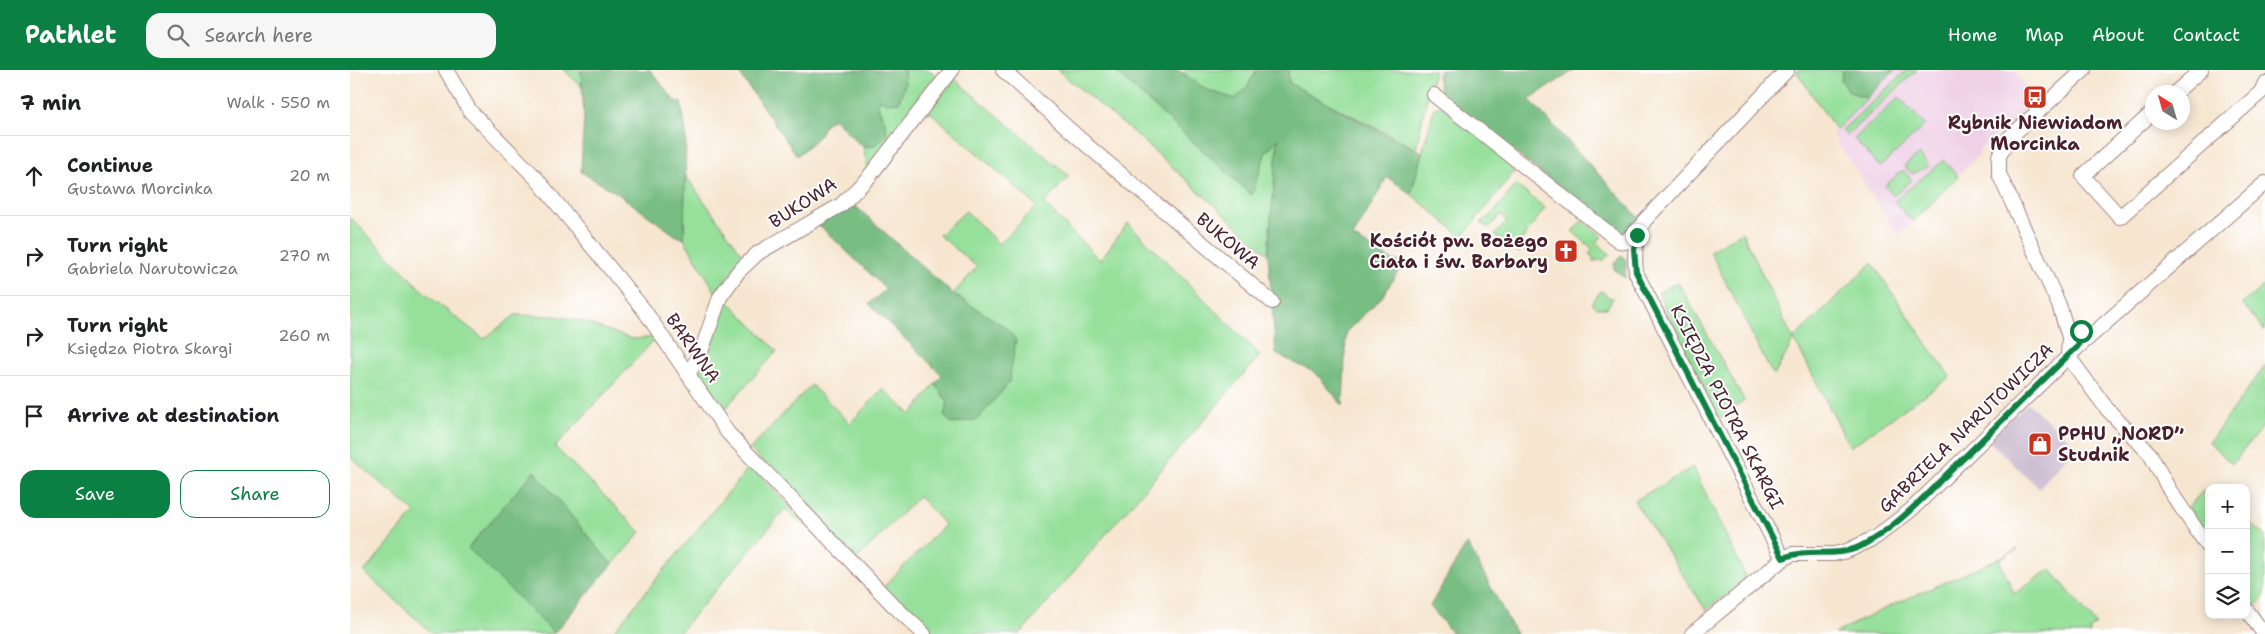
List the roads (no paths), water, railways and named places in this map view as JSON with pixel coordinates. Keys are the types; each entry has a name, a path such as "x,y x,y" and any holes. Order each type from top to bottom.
{"street":[{"name":"BARWNA","path":"446,70 470,111 536,178 644,310 689,373 728,433 893,606 924,634"},
{"name":"BUKOWA","path":"689,373 701,352 720,297 738,272 758,253 841,205 868,178 952,70"},
{"name":"BUKOWA","path":"1003,70 1089,148 1272,302"},
{"name":"KSIĘDZA PIOTRA SKARGI","path":"1434,95 1602,228 1625,242 1629,240 1644,221 1787,70"},
{"path":"2075,337 2001,181 1998,162 2009,138 2084,70"},
{"path":"2184,85 2201,70"},
{"path":"2145,119 2083,176 2120,217 2261,92 2265,83"},
{"name":"GABRIELA NARUTOWICZA","path":"1783,558 1792,554 1834,554 1848,551 1876,537 1911,510 2068,356 2075,337 2094,333 2265,183"},
{"name":"KSIĘDZA PIOTRA SKARGI","path":"1636,272 1634,249 1637,235 1644,221"},
{"name":"KSIĘDZA PIOTRA SKARGI","path":"1602,228 1629,259 1783,558"},
{"path":"2068,356 2107,409 2150,454 2170,490 2205,542"},
{"path":"1692,634 1783,558"},
{"path":"2250,615 2264,634"}],"place":[{"name":"Rybnik Niewiadom Morcinka","path":"2035,97"},
{"name":"Kościół pw. Bożego Ciała i św. Barbary","path":"1566,251"},
{"name":"PPHU „NORD” Studnik","path":"2040,444"}]}
